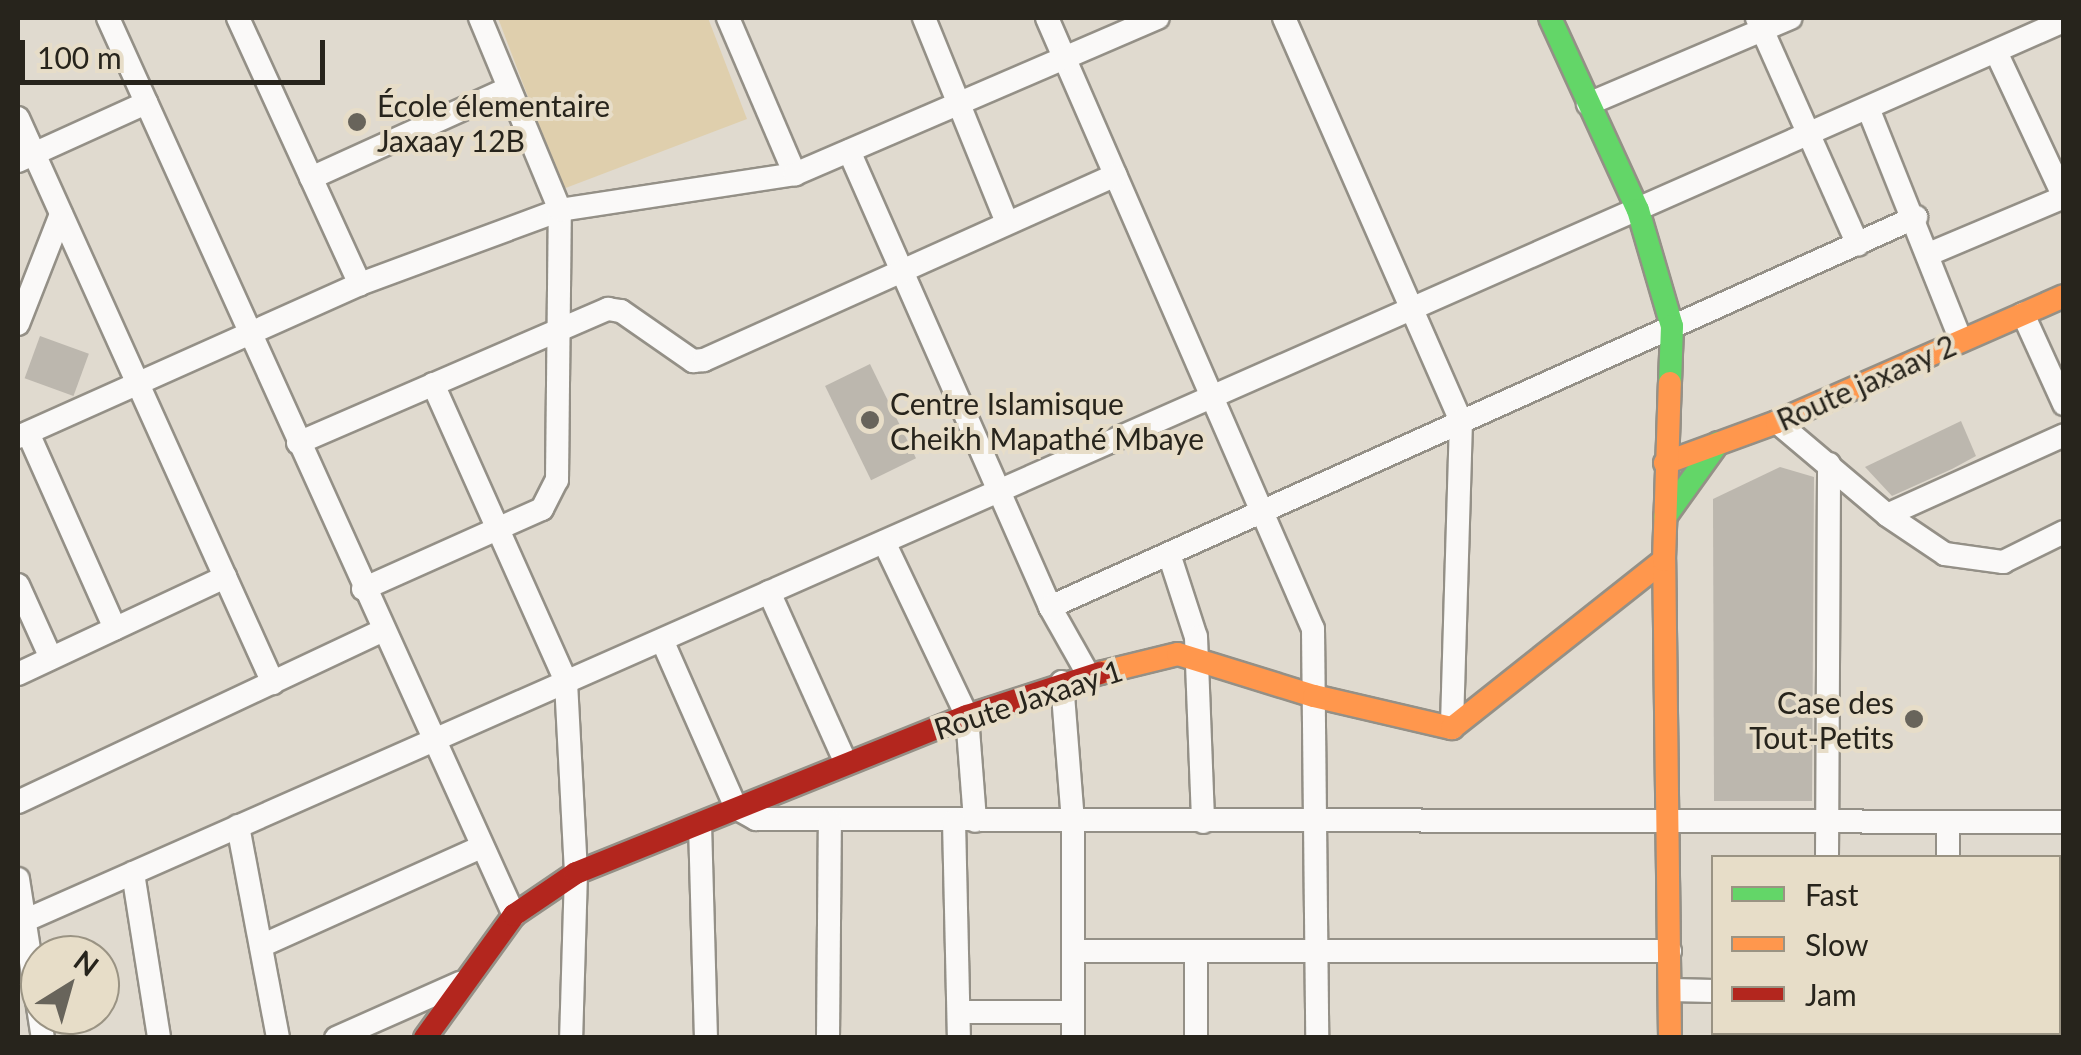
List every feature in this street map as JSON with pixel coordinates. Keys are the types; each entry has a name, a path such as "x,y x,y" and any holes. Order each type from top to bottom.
{"street":[{"path":"108,18 479,848 514,914"},
{"path":"238,18 360,284"},
{"path":"364,590 542,510 553,495 560,334 560,210 480,18"},
{"path":"728,18 795,174"},
{"path":"924,18 964,103 1007,222"},
{"path":"1047,18 1313,629 1317,1038"},
{"path":"115,628 23,435 360,284 560,210 795,174 1158,18"},
{"path":"1284,18 1461,421 1452,728"},
{"path":"1550,18 1638,210 1672,326 1664,518 1664,824 1670,1038"},
{"path":"1588,104 1759,24 1791,18"},
{"path":"24,921 2064,21"},
{"path":"1759,24 1858,244"},
{"path":"1930,254 2064,197 2055,160 1996,52"},
{"path":"311,178 509,88"},
{"path":"26,158 146,103"},
{"path":"1868,108 1916,217 1961,340"},
{"path":"18,118 26,158 61,214 273,682"},
{"path":"849,151 997,492 1050,607 1089,676"},
{"path":"298,443 560,334 608,310 621,311 693,361 704,360 900,268 1116,175"},
{"path":"18,324 61,214"},
{"path":"1050,607 1916,217"},
{"name":"Route jaxaay 2","path":"1666,463 1778,422 2064,296"},
{"path":"2024,314 2064,404"},
{"path":"434,384 502,527 566,682 576,872 571,1038"},
{"path":"1778,422 1928,545 1984,564 2003,562 2064,532"},
{"path":"1887,515 2064,435"},
{"path":"1664,518 1718,443"},
{"path":"1828,464 1828,855"},
{"path":"884,542 967,716 960,1038"},
{"path":"1169,554 1190,610 1198,655 1203,822"},
{"path":"1452,728 1664,560"},
{"path":"18,674 225,577"},
{"path":"18,585 51,658"},
{"path":"769,592 846,762"},
{"path":"18,802 382,632"},
{"path":"662,640 736,808 756,819 2064,822"},
{"path":"1198,655 1314,696 1452,728"},
{"name":"Route Jaxaay 1","path":"425,1038 460,982 514,914 576,872 846,762 1062,682 1198,655"},
{"path":"1062,682 1073,822 1073,1038"},
{"path":"828,1038 830,820"},
{"path":"1948,823 1948,855"},
{"path":"700,824 706,1038"},
{"path":"238,826 278,1038"},
{"path":"261,946 479,848"},
{"path":"133,873 159,1038"},
{"path":"18,886 25,935"},
{"path":"1074,951 1670,951"},
{"path":"1196,951 1196,1038"},
{"path":"336,1038 460,982"},
{"path":"1671,990 1711,991"},
{"path":"960,1012 1073,1012"}],"shaded area":[{"path":"498,18 708,18 747,119 563,189"}],"building":[{"path":"40,336 89,354 73,396 25,378"},
{"path":"870,364 916,458 871,480 825,386"},
{"path":"1961,421 1976,456 1952,469 1892,496 1865,467"},
{"path":"1780,467 1814,477 1812,801 1714,801 1713,499"}],"traffic: fast":[{"path":"1550,18 1638,210 1672,326 1670,383"},
{"path":"1665,517 1718,443"}],"traffic: slow":[{"path":"1665,463 1777,422 2064,296"},
{"path":"1670,383 1664,560 1670,1038"},
{"path":"1100,673 1178,654 1314,696 1452,728 1664,560"}],"traffic: jam":[{"path":"425,1038 514,915 576,873 967,716 1100,673"}],"place":[{"name":"École élementaire Jaxaay 12B","path":"357,122"},
{"name":"Centre Islamisque Cheikh Mapathé Mbaye","path":"870,420"},
{"name":"Case des Tout-Petits","path":"1914,719"}]}
